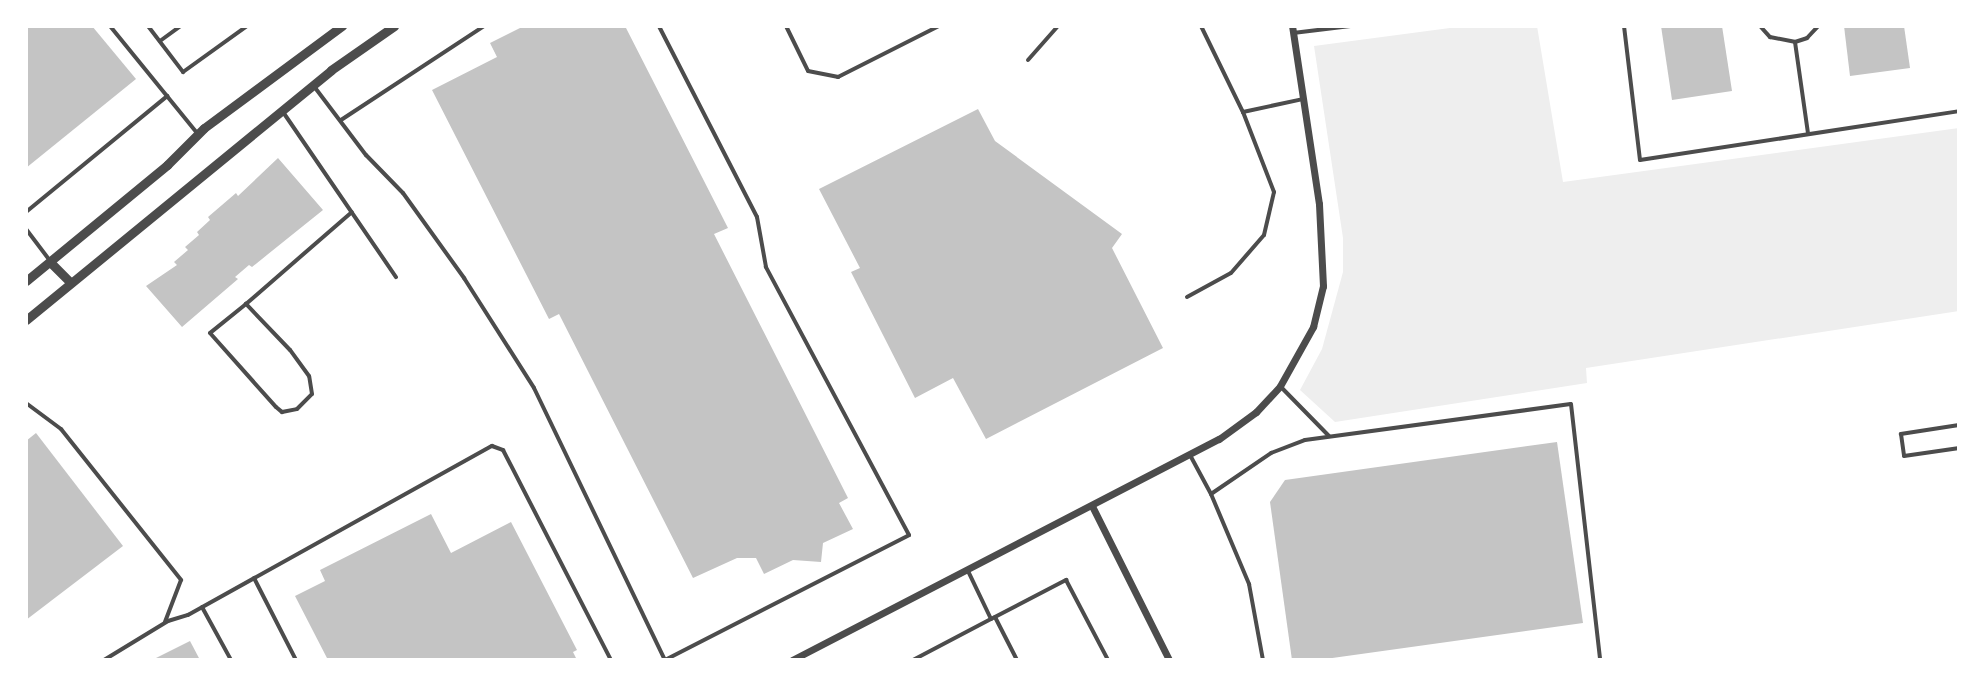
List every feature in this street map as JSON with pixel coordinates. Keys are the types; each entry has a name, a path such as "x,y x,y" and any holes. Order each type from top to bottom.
{"street":[{"path":"26,281 51,263 198,134 342,26"},
{"path":"26,320 313,85 394,26"},
{"path":"792,660 1190,455 1256,412 1280,386 1313,327 1323,286 1324,244 1292,29"},
{"path":"51,263 70,282"},
{"path":"1092,506 1169,660"}],"lane":[{"path":"110,26 198,134"},
{"path":"148,26 183,72 247,26"},
{"path":"159,41 181,26"},
{"path":"313,85 366,155 403,193 464,278 534,388 665,660 909,535 766,267 757,217 659,26"},
{"path":"786,26 808,71 838,77 939,26"},
{"path":"1028,60 1058,26"},
{"path":"1187,297 1231,273 1264,235 1274,192 1243,112 1201,26"},
{"path":"1292,29 1351,26"},
{"path":"1624,26 1640,160 1959,111"},
{"path":"1760,26 1770,37 1795,42 1807,38 1818,26"},
{"path":"341,120 480,27"},
{"path":"1795,42 1808,133"},
{"path":"26,212 167,96"},
{"path":"1243,112 1303,99"},
{"path":"283,112 396,277"},
{"path":"246,304 290,350 309,376 312,394 297,409 282,412 276,407 210,333 352,212"},
{"path":"26,229 51,263"},
{"path":"1280,386 1329,436"},
{"path":"26,403 61,429 181,580 165,623"},
{"path":"1211,494 1271,453 1305,440 1571,404 1600,660"},
{"path":"1959,425 1901,434 1904,456 1959,448"},
{"path":"104,660 165,623 202,607 492,446 503,450 611,660"},
{"path":"1190,455 1211,494 1249,584 1263,660"},
{"path":"967,569 1017,660"},
{"path":"254,578 296,660"},
{"path":"913,660 1066,580 1108,660"},
{"path":"202,607 231,660"}],"shaded area":[{"path":"1465,26 1537,26 1563,182 1959,128 1959,311 1586,368 1587,383 1335,422 1300,390 1322,349 1343,272 1343,238 1314,46"}],"building":[{"path":"26,26 92,26 136,79 26,168"},
{"path":"524,26 625,26 728,228 714,234 848,498 839,503 853,529 823,543 821,562 793,560 764,574 756,558 737,558 693,578 559,314 549,319 432,90 497,57 490,43"},
{"path":"1661,26 1722,26 1732,91 1672,100"},
{"path":"1844,26 1904,26 1910,68 1850,76"},
{"path":"978,109 995,141 1122,234 1112,248 1163,348 986,439 953,378 915,398 851,272 860,268 819,189"},
{"path":"278,158 323,210 252,267 249,265 235,277 238,279 182,327 146,286 177,265 174,262 188,250 185,247 199,235 197,232 210,220 208,217 236,193 238,196"},
{"path":"36,433 123,546 26,620 26,441"},
{"path":"1557,442 1583,623 1318,660 1292,660 1270,502 1285,480"},
{"path":"431,514 451,553 511,522 577,650 573,652 577,660 328,660 295,596 325,581 320,570"},
{"path":"190,641 200,660 152,660"}]}
